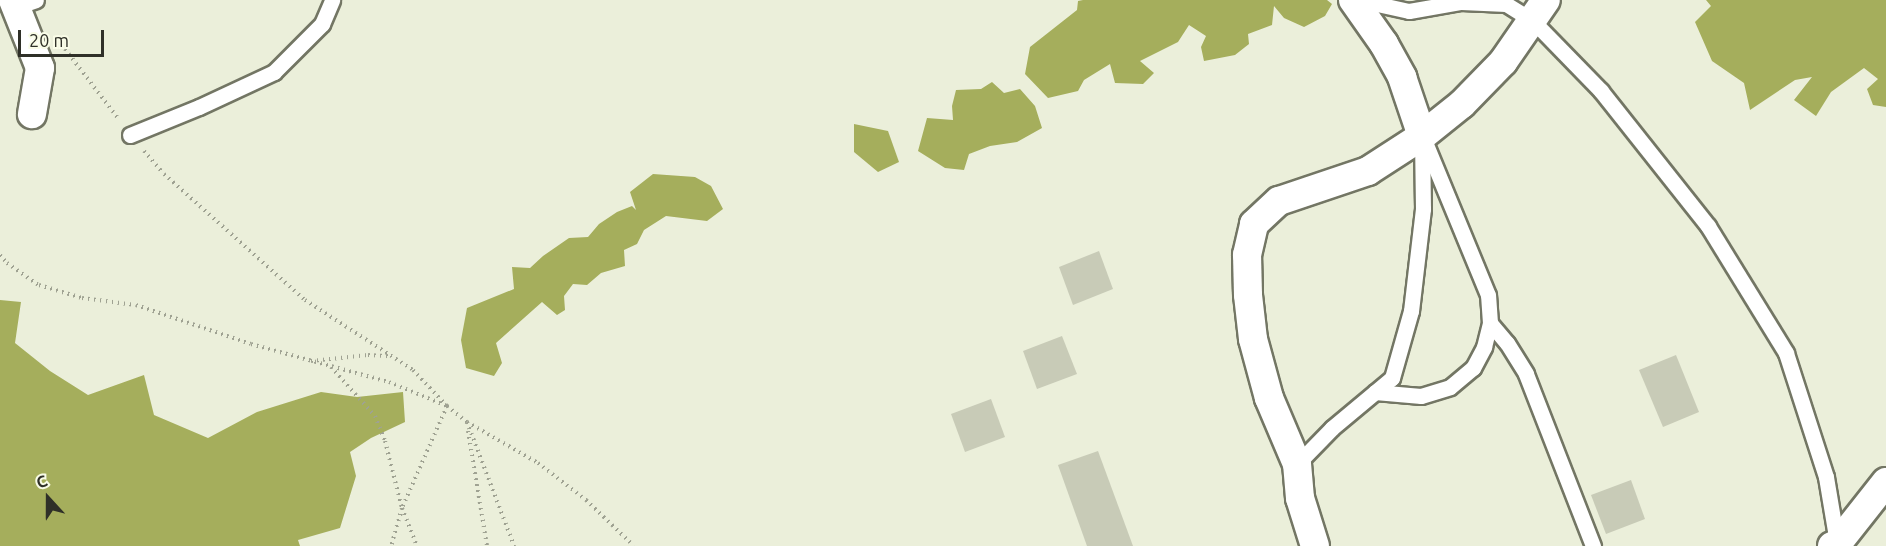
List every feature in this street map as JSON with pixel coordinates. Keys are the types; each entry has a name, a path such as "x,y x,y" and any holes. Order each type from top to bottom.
{"street":[{"path":"1353,0 1384,44 1402,77 1422,135"},
{"path":"22,2 40,68 32,114"},
{"path":"1315,546 1300,498 1297,464 1269,398 1253,339 1248,295 1247,255 1254,224 1279,201 1368,171 1422,135 1462,104 1503,62 1539,10"},
{"path":"1835,545 1886,482"}],"lane":[{"path":"130,135 199,107 274,72 322,24 332,0"},
{"path":"1359,0 1409,11 1461,2 1506,4 1539,10 1708,226 1786,353 1826,477 1835,545"},
{"path":"1375,392 1421,396 1450,387 1473,368 1485,347 1490,323 1488,295 1422,135"},
{"path":"1297,464 1332,428 1392,378 1411,311 1423,209 1422,135"},
{"path":"1490,323 1507,343 1526,374 1593,546"}],"path":[{"path":"63,47 130,135 164,174 305,300 413,370 447,406 467,422 538,464 586,500 634,546"},
{"path":"0,255 7,263 39,285 82,298 136,305 308,361 389,382 447,406"},
{"path":"308,361 368,355 391,356"},
{"path":"330,367 375,416 385,441 402,508 417,546"},
{"path":"391,546 402,508 447,406"},
{"path":"467,422 487,546"},
{"path":"467,422 514,546"}],"green space":[{"path":"1327,0 1332,4 1325,16 1304,27 1284,18 1274,6 1272,25 1248,34 1249,44 1235,55 1204,61 1201,47 1206,36 1189,25 1178,42 1140,61 1154,73 1143,84 1115,83 1110,64 1084,80 1078,91 1048,98 1025,74 1030,47 1077,10 1078,1"},
{"path":"1706,0 1886,0 1886,107 1873,105 1867,89 1878,79 1864,68 1831,92 1816,116 1794,100 1812,77 1795,80 1750,110 1744,83 1712,61 1695,22 1711,6"},
{"path":"992,82 1004,93 1020,89 1035,106 1042,128 1017,142 990,146 969,154 964,170 945,168 918,151 927,118 953,120 952,106 956,90 981,89"},
{"path":"854,124 888,131 899,162 878,172 854,152"},
{"path":"653,174 695,177 711,186 723,209 707,221 666,216 644,230 637,244 624,250 625,266 601,273 587,285 573,284 564,296 565,310 557,315 542,302 496,343 502,363 494,376 466,368 461,340 467,308 514,289 512,267 530,268 569,238 588,237 599,224 617,212 632,206 636,210 630,192"},
{"path":"0,300 21,302 15,343 50,371 88,395 144,375 154,415 208,438 257,412 321,392 357,397 403,392 405,422 371,438 350,452 356,476 340,528 298,540 300,546 0,546"}],"building":[{"path":"1099,251 1113,289 1073,305 1059,267"},
{"path":"1062,336 1077,374 1037,389 1023,351"},
{"path":"1676,355 1699,412 1663,427 1639,370"},
{"path":"991,399 1005,437 965,452 951,414"},
{"path":"1098,451 1133,546 1087,546 1058,465"},
{"path":"1631,480 1645,519 1606,534 1591,495"}]}
